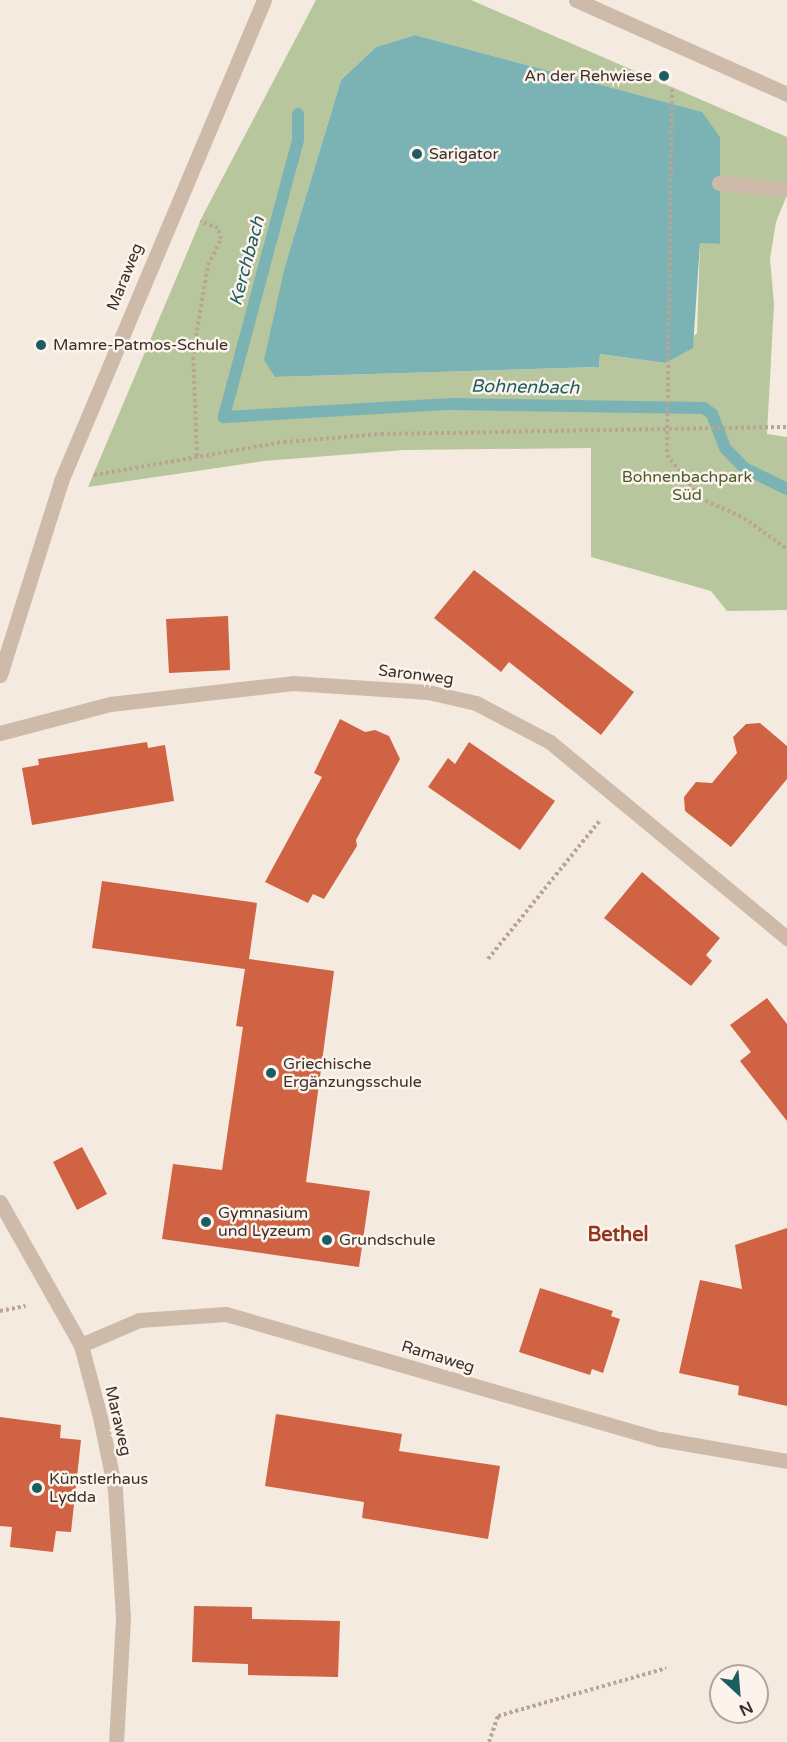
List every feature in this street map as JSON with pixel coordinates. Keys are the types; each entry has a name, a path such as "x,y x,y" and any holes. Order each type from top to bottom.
{"street":[{"name":"Maraweg","path":"0,675 22,594 61,482 172,210 264,0"},
{"path":"576,0 787,94"},
{"path":"719,183 787,189"},
{"name":"Saronweg","path":"0,733 110,704 212,690 294,683 428,692 476,703 510,718 619,796 787,938"},
{"name":"Maraweg","path":"0,1202 81,1345 115,1490 123,1618 116,1742"},
{"name":"Ramaweg","path":"81,1345 139,1320 226,1314 660,1439 787,1461"}],"path":[{"path":"672,89 668,455 688,488 744,518 787,549"},
{"path":"172,210 218,228 221,239 208,265 193,354 197,456"},
{"path":"61,482 197,456 381,434 667,427 787,427"},
{"path":"488,958 619,796"},
{"path":"489,1742 498,1716 666,1668"}],"green space":[{"name":"Bohnenbachpark Süd","path":"316,0 471,0 787,137 787,195 776,222 770,259 774,304 767,434 787,437 787,610 727,611 711,591 591,557 591,448 404,450 264,461 88,487 203,215","holes":["415,35 701,112 719,244 700,242 697,333 665,363 600,354 599,367 275,377 285,266 341,80 376,47"]}],"water":[{"path":"415,35 702,112 720,137 720,244 700,243 693,348 665,363 600,354 599,367 275,377 264,360 285,266 341,80 376,47"}],"building":[{"path":"474,570 634,692 601,735 509,662 501,672 434,618"},
{"path":"228,616 230,670 169,673 166,619"},
{"path":"340,719 365,732 375,730 389,736 400,759 356,840 357,846 324,899 313,894 308,903 265,882 322,777 314,773"},
{"path":"760,723 787,746 787,779 731,847 685,811 684,797 696,782 712,783 737,753 733,737 746,724"},
{"path":"147,742 148,748 165,745 174,801 32,825 22,768 39,765 38,759"},
{"path":"469,742 555,801 520,850 428,787 448,758 455,764"},
{"path":"642,872 720,938 706,955 712,961 691,986 604,918"},
{"path":"102,881 257,903 249,959 334,971 306,1182 370,1191 359,1267 162,1239 173,1164 222,1170 243,1027 236,1026 245,969 92,948"},
{"path":"767,998 787,1024 787,1121 740,1061 751,1052 730,1025"},
{"path":"82,1147 107,1194 77,1210 53,1162"},
{"path":"787,1228 787,1406 738,1395 739,1386 679,1373 700,1280 742,1289 735,1245"},
{"path":"540,1288 613,1311 611,1316 620,1319 603,1373 592,1369 590,1375 519,1352"},
{"path":"276,1414 402,1434 399,1451 500,1466 488,1539 362,1518 364,1502 265,1486"},
{"path":"0,1417 61,1425 60,1438 81,1440 71,1532 56,1531 53,1552 10,1547 12,1527 0,1526"},
{"path":"194,1606 252,1607 252,1619 340,1621 338,1677 248,1675 248,1664 192,1662"}],"waterway":[{"name":"Bohnenbach","path":"298,114 298,140 224,417 452,404 704,408 712,414 725,448 744,468 787,489"}],"place":[{"name":"An der Rehwiese","path":"664,76"},
{"name":"Sarigator","path":"417,154"},
{"name":"Mamre-Patmos-Schule","path":"41,345"},
{"name":"Griechische Ergänzungsschule","path":"271,1073"},
{"name":"Gymnasium und Lyzeum","path":"206,1222"},
{"name":"Grundschule","path":"327,1240"},
{"name":"Künstlerhaus Lydda","path":"37,1488"}],"district":[{"name":"Bethel","path":"618,1235"}],"water label":[{"name":"Kerchbach","path":"247,261"}]}
